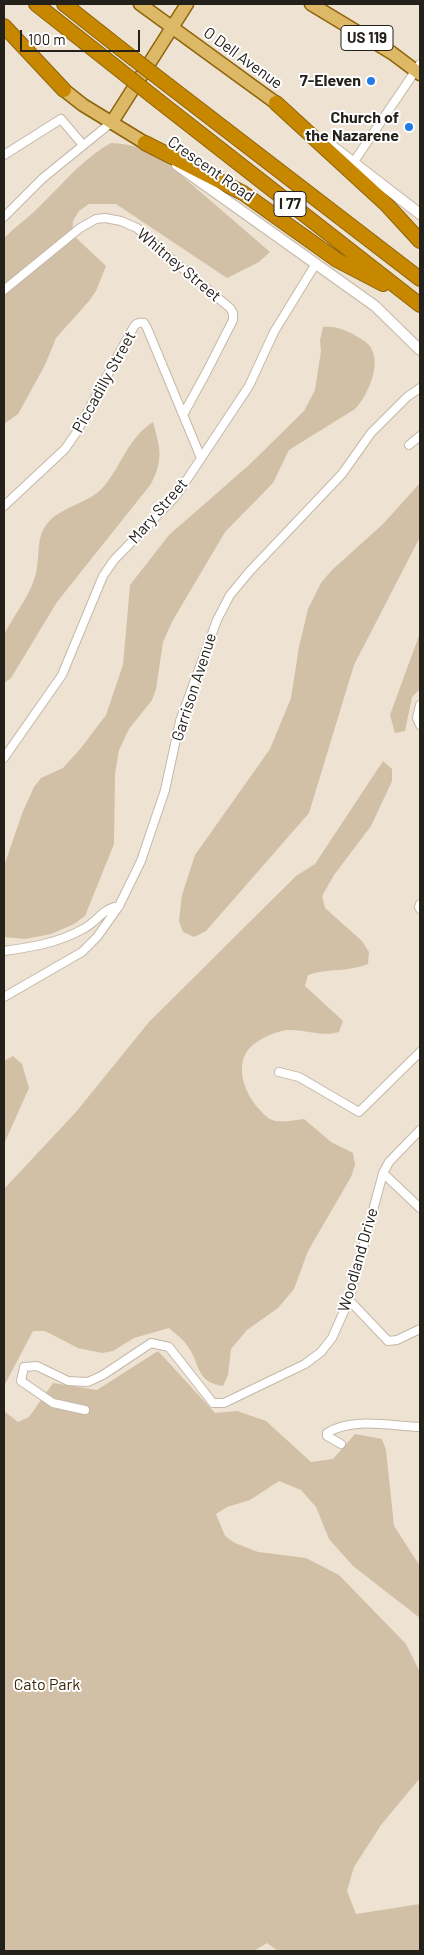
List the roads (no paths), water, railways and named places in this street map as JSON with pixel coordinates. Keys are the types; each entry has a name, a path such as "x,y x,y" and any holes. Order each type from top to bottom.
{"highway":[{"name":"I 77","path":"36,4 417,302"},
{"name":"I 77","path":"64,4 420,279"},
{"path":"4,26 64,90"},
{"path":"276,103 386,204 420,241"},
{"path":"145,142 243,193 337,260 417,302"}],"main road":[{"name":"O Dell Avenue","path":"140,4 276,103"},
{"path":"112,122 187,4"},
{"name":"US 119","path":"311,4 419,69"},
{"name":"Crescent Road","path":"64,90 83,105 145,142"}],"street":[{"name":"Crescent Road","path":"4,36 64,90"},
{"path":"354,162 419,69"},
{"name":"O Dell Avenue","path":"276,103 420,214"},
{"path":"4,156 61,119 83,145"},
{"path":"4,217 43,178 112,122"},
{"name":"Crescent Road","path":"145,142 375,306 420,350"},
{"name":"Whitney Street","path":"4,290 80,228 96,220 105,218 121,221 137,228 230,308 233,314 233,320 184,413"},
{"name":"Mary Street","path":"4,758 62,675 108,568 176,496 202,458 249,386 274,332 315,265"},
{"name":"Piccadilly Street","path":"4,506 65,449 76,433 135,324 144,323 147,328 202,458"},
{"name":"Garrison Avenue","path":"4,997 82,952 97,937 119,906 141,861 165,790 180,721 217,620 230,595 250,571 342,474 371,433 407,397 420,388"},
{"path":"409,445 420,436"},
{"path":"420,705 417,718 420,724"},
{"path":"420,904 420,910"},
{"path":"4,951 38,946 60,940 85,928 110,908 119,906"},
{"path":"279,1072 299,1076 359,1112 420,1052"},
{"name":"Woodland Drive","path":"85,1410 53,1403 21,1381 24,1367 37,1366 68,1381 88,1382 103,1375 151,1343 169,1347 213,1403 224,1403 305,1364 322,1352 340,1322 349,1300 383,1173 389,1162 420,1130"},
{"path":"383,1173 420,1208"},
{"path":"349,1300 388,1341 397,1340 420,1329"},
{"path":"341,1444 327,1436 327,1433 334,1428 348,1424 420,1427"}],"place":[{"name":"7-Eleven","path":"371,81"},
{"name":"Church of the Nazarene","path":"409,127"}],"park label":[{"name":"Cato Park","path":"47,1685"}]}
